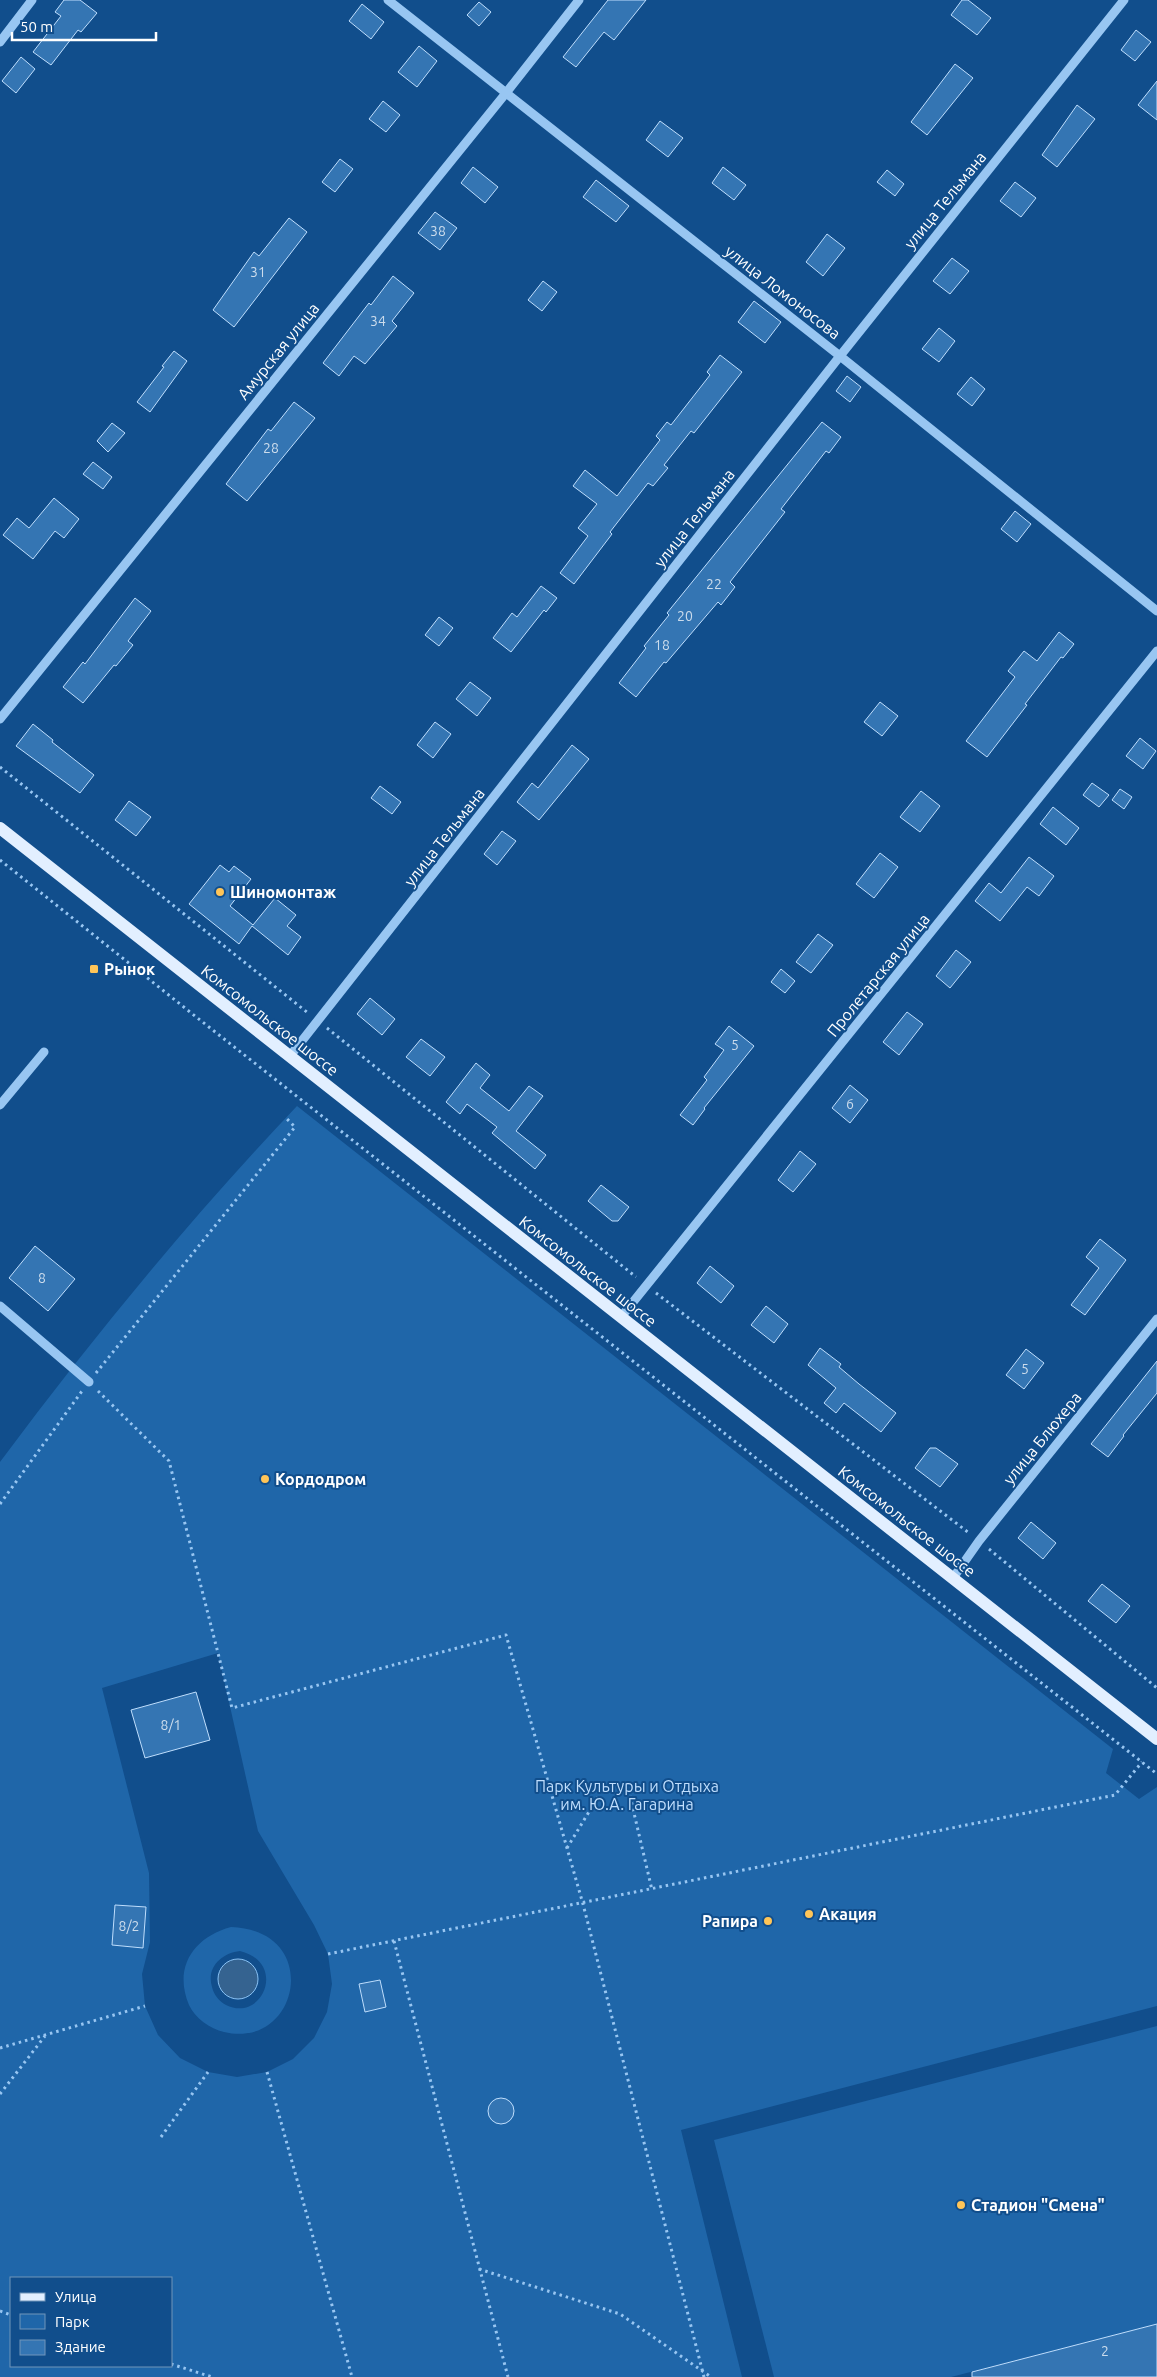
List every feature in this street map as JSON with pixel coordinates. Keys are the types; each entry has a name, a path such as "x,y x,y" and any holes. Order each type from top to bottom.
{"main road":[{"name":"Комсомольское шоссе","path":"0,828 1157,1738"}],"street":[{"path":"0,42 32,0"},
{"name":"улица Ломоносова","path":"388,0 840,356 1157,611"},
{"name":"Амурская улица","path":"0,719 579,0"},
{"name":"улица Тельмана","path":"290,1056 319,1022 840,356 1124,0"},
{"name":"Пролетарская улица","path":"621,1317 648,1286 1157,651"},
{"path":"0,1105 44,1052"},
{"path":"0,1306 89,1382"},
{"name":"улица Блюхера","path":"953,1578 979,1541 1157,1319"}],"path":[{"path":"0,768 648,1286 979,1541 1157,1688"},
{"path":"0,860 215,1033 1157,1774"},
{"path":"0,1504 89,1382 295,1127 286,1118"},
{"path":"89,1382 169,1461 232,1708 506,1635 583,1904 704,2377"},
{"path":"328,1954 1116,1795 1142,1762"},
{"path":"630,1796 652,1890"},
{"path":"567,1848 598,1797"},
{"path":"394,1941 508,2377"},
{"path":"0,2048 145,2006"},
{"path":"0,2094 45,2036"},
{"path":"161,2137 208,2072"},
{"path":"267,2072 352,2377"},
{"path":"479,2269 620,2314 710,2377"},
{"path":"172,2364 212,2377"}],"green space":[{"name":"Парк Культуры и Отдыха им. Ю.А. Гагарина","path":"297,1106 1113,1749 1106,1773 1139,1799 1157,1787 1157,2006 681,2130 742,2377 0,2377 0,1462 106,1324 219,1191","holes":["218,1653 258,1831 314,1925 328,1954 332,1984 327,2012 314,2038 293,2059 267,2072 237,2077 208,2072 180,2058 158,2035 145,2006 142,1974 150,1942 149,1873 102,1688"]},
{"path":"231,1927 260,1933 279,1947 289,1966 290,1987 284,2007 270,2024 250,2033 224,2032 213,2028 199,2018 189,2005 184,1978 190,1955 197,1946 218,1932","holes":["240,1951 255,1958 263,1967 266,1978 264,1989 259,1999 250,2006 239,2008 226,2005 219,2000 215,1995 211,1980 211,1973 217,1962 233,1952"]},
{"name":"Стадион \"Смена\"","path":"1157,2026 1157,2324 951,2377 774,2377 714,2140"}],"shaded area":[{"path":"238,1959 252,1965 258,1979 252,1993 238,1999 224,1993 218,1979 224,1965"}],"building":[{"path":"64,0 80,0 97,13 81,32 78,30 51,65 33,52 61,16 55,12"},
{"path":"608,0 646,0 614,40 604,32 576,67 563,57"},
{"path":"962,0 968,0 991,18 977,35 951,15"},
{"path":"479,2 491,12 479,26 467,15"},
{"path":"362,4 384,22 371,39 349,21"},
{"path":"1136,30 1151,42 1135,61 1121,50"},
{"path":"419,46 437,61 417,87 398,72"},
{"path":"21,57 35,69 16,93 2,81"},
{"path":"955,64 973,78 927,135 911,122"},
{"path":"1157,81 1157,120 1138,105"},
{"path":"383,101 400,115 386,132 369,119"},
{"path":"1077,105 1095,119 1057,167 1042,155"},
{"path":"660,121 683,138 668,157 646,140"},
{"path":"340,159 353,169 335,192 322,182"},
{"path":"473,167 498,187 485,203 461,183"},
{"path":"723,167 746,185 734,200 712,183"},
{"path":"887,170 904,184 895,196 877,182"},
{"path":"596,180 629,206 616,222 583,197"},
{"path":"1015,182 1036,198 1021,217 1000,201"},
{"path":"435,212 457,228 440,250 418,233"},
{"path":"289,218 307,232 234,327 213,310 254,252 259,256"},
{"path":"827,234 845,248 823,276 806,262"},
{"path":"952,258 969,271 950,294 933,281"},
{"path":"393,276 414,293 392,321 397,326 365,364 354,356 339,376 323,363 369,303 371,305"},
{"path":"543,281 557,292 542,311 528,300"},
{"path":"754,301 781,322 765,343 738,322"},
{"path":"939,328 955,341 939,362 922,349"},
{"path":"174,351 187,361 150,412 137,402"},
{"path":"720,355 742,372 694,433 691,431 664,465 668,468 653,486 648,483 610,532 612,534 574,584 560,573 588,536 578,528 597,504 573,486 585,470 617,496 660,440 656,436 667,422 671,425 710,375 707,372"},
{"path":"847,376 861,387 850,402 836,391"},
{"path":"971,377 985,389 972,406 957,394"},
{"path":"294,402 315,418 247,501 226,484 268,429 271,431"},
{"path":"822,422 841,437 829,453 826,451 781,509 785,512 730,582 735,587 721,605 718,602 666,663 664,662 636,697 619,683 646,648 644,646 669,615 667,613"},
{"path":"112,423 125,433 108,452 97,441"},
{"path":"93,462 112,477 103,489 83,474"},
{"path":"54,498 79,519 64,538 55,531 33,559 3,535 17,518 29,528"},
{"path":"1015,511 1031,524 1017,542 1001,529"},
{"path":"541,586 557,598 546,612 544,610 511,652 493,638 512,613 517,617"},
{"path":"135,598 151,611 128,641 133,645 83,703 63,687 83,662 85,664"},
{"path":"439,617 453,628 439,646 425,635"},
{"path":"1059,632 1074,644 1063,658 1061,657 987,757 966,741 1015,677 1008,671 1024,651 1037,661"},
{"path":"470,682 491,698 477,716 456,699"},
{"path":"880,702 898,716 882,736 864,722"},
{"path":"435,722 451,734 433,758 417,745"},
{"path":"33,724 53,740 52,742 94,775 80,793 16,746"},
{"path":"1140,738 1156,751 1143,769 1126,756"},
{"path":"572,745 589,759 539,820 517,802 532,783 538,788"},
{"path":"1092,783 1109,795 1099,807 1083,795"},
{"path":"380,786 401,802 392,814 371,798"},
{"path":"1120,789 1132,797 1124,809 1112,800"},
{"path":"921,791 940,806 920,832 900,817"},
{"path":"129,801 151,817 136,836 115,820"},
{"path":"1053,807 1079,828 1066,845 1040,824"},
{"path":"502,831 516,841 497,865 484,854"},
{"path":"880,853 898,867 874,898 856,884"},
{"path":"1029,857 1054,876 1039,896 1027,887 1000,921 975,901 989,883 1001,893"},
{"path":"220,865 229,872 234,866 251,879 230,906 253,925 275,898 296,915 287,926 301,937 288,955 252,926 239,944 189,904"},
{"path":"818,934 833,945 811,973 796,962"},
{"path":"956,950 971,962 950,988 936,976"},
{"path":"781,969 795,981 785,993 771,982"},
{"path":"370,998 395,1019 382,1035 357,1014"},
{"path":"907,1012 923,1024 899,1055 883,1042"},
{"path":"729,1026 754,1046 704,1108 693,1125 680,1115 707,1080 704,1077 724,1050 715,1044"},
{"path":"421,1039 445,1057 430,1076 406,1057"},
{"path":"476,1063 490,1075 480,1088 509,1111 529,1086 543,1096 516,1131 546,1155 535,1169 492,1133 497,1127 467,1104 460,1114 446,1102"},
{"path":"850,1085 868,1100 850,1123 832,1108"},
{"path":"800,1151 816,1164 793,1192 778,1180"},
{"path":"601,1185 629,1207 618,1221 612,1221 588,1201"},
{"path":"1100,1239 1126,1260 1085,1315 1071,1305 1099,1268 1086,1257"},
{"path":"35,1246 75,1279 48,1311 9,1278"},
{"path":"710,1266 734,1286 721,1303 697,1283"},
{"path":"766,1306 788,1324 774,1343 751,1325"},
{"path":"820,1348 841,1364 839,1367 896,1413 881,1432 844,1403 836,1413 824,1403 836,1388 808,1365"},
{"path":"1026,1349 1044,1363 1024,1389 1006,1375"},
{"path":"1157,1361 1157,1393 1108,1457 1091,1444"},
{"path":"930,1448 936,1448 958,1464 940,1487 915,1468"},
{"path":"1031,1522 1056,1543 1043,1559 1018,1538"},
{"path":"1102,1584 1130,1606 1116,1623 1088,1601"},
{"path":"196,1692 210,1740 145,1758 131,1710"},
{"path":"115,1905 146,1907 143,1948 112,1945"},
{"path":"380,1980 386,2007 365,2012 359,1984"},
{"path":"501,2098 510,2102 514,2111 510,2120 501,2124 492,2120 488,2111 492,2102"},
{"path":"1157,2324 1157,2377 972,2377 972,2372"}],"place":[{"name":"Шиномонтаж","path":"220,892"},
{"name":"Рынок","path":"94,969"},
{"name":"Кордодром","path":"265,1479"},
{"name":"Акация","path":"809,1914"},
{"name":"Рапира","path":"768,1921"},
{"name":"Стадион \"Смена\"","path":"961,2205"}]}
